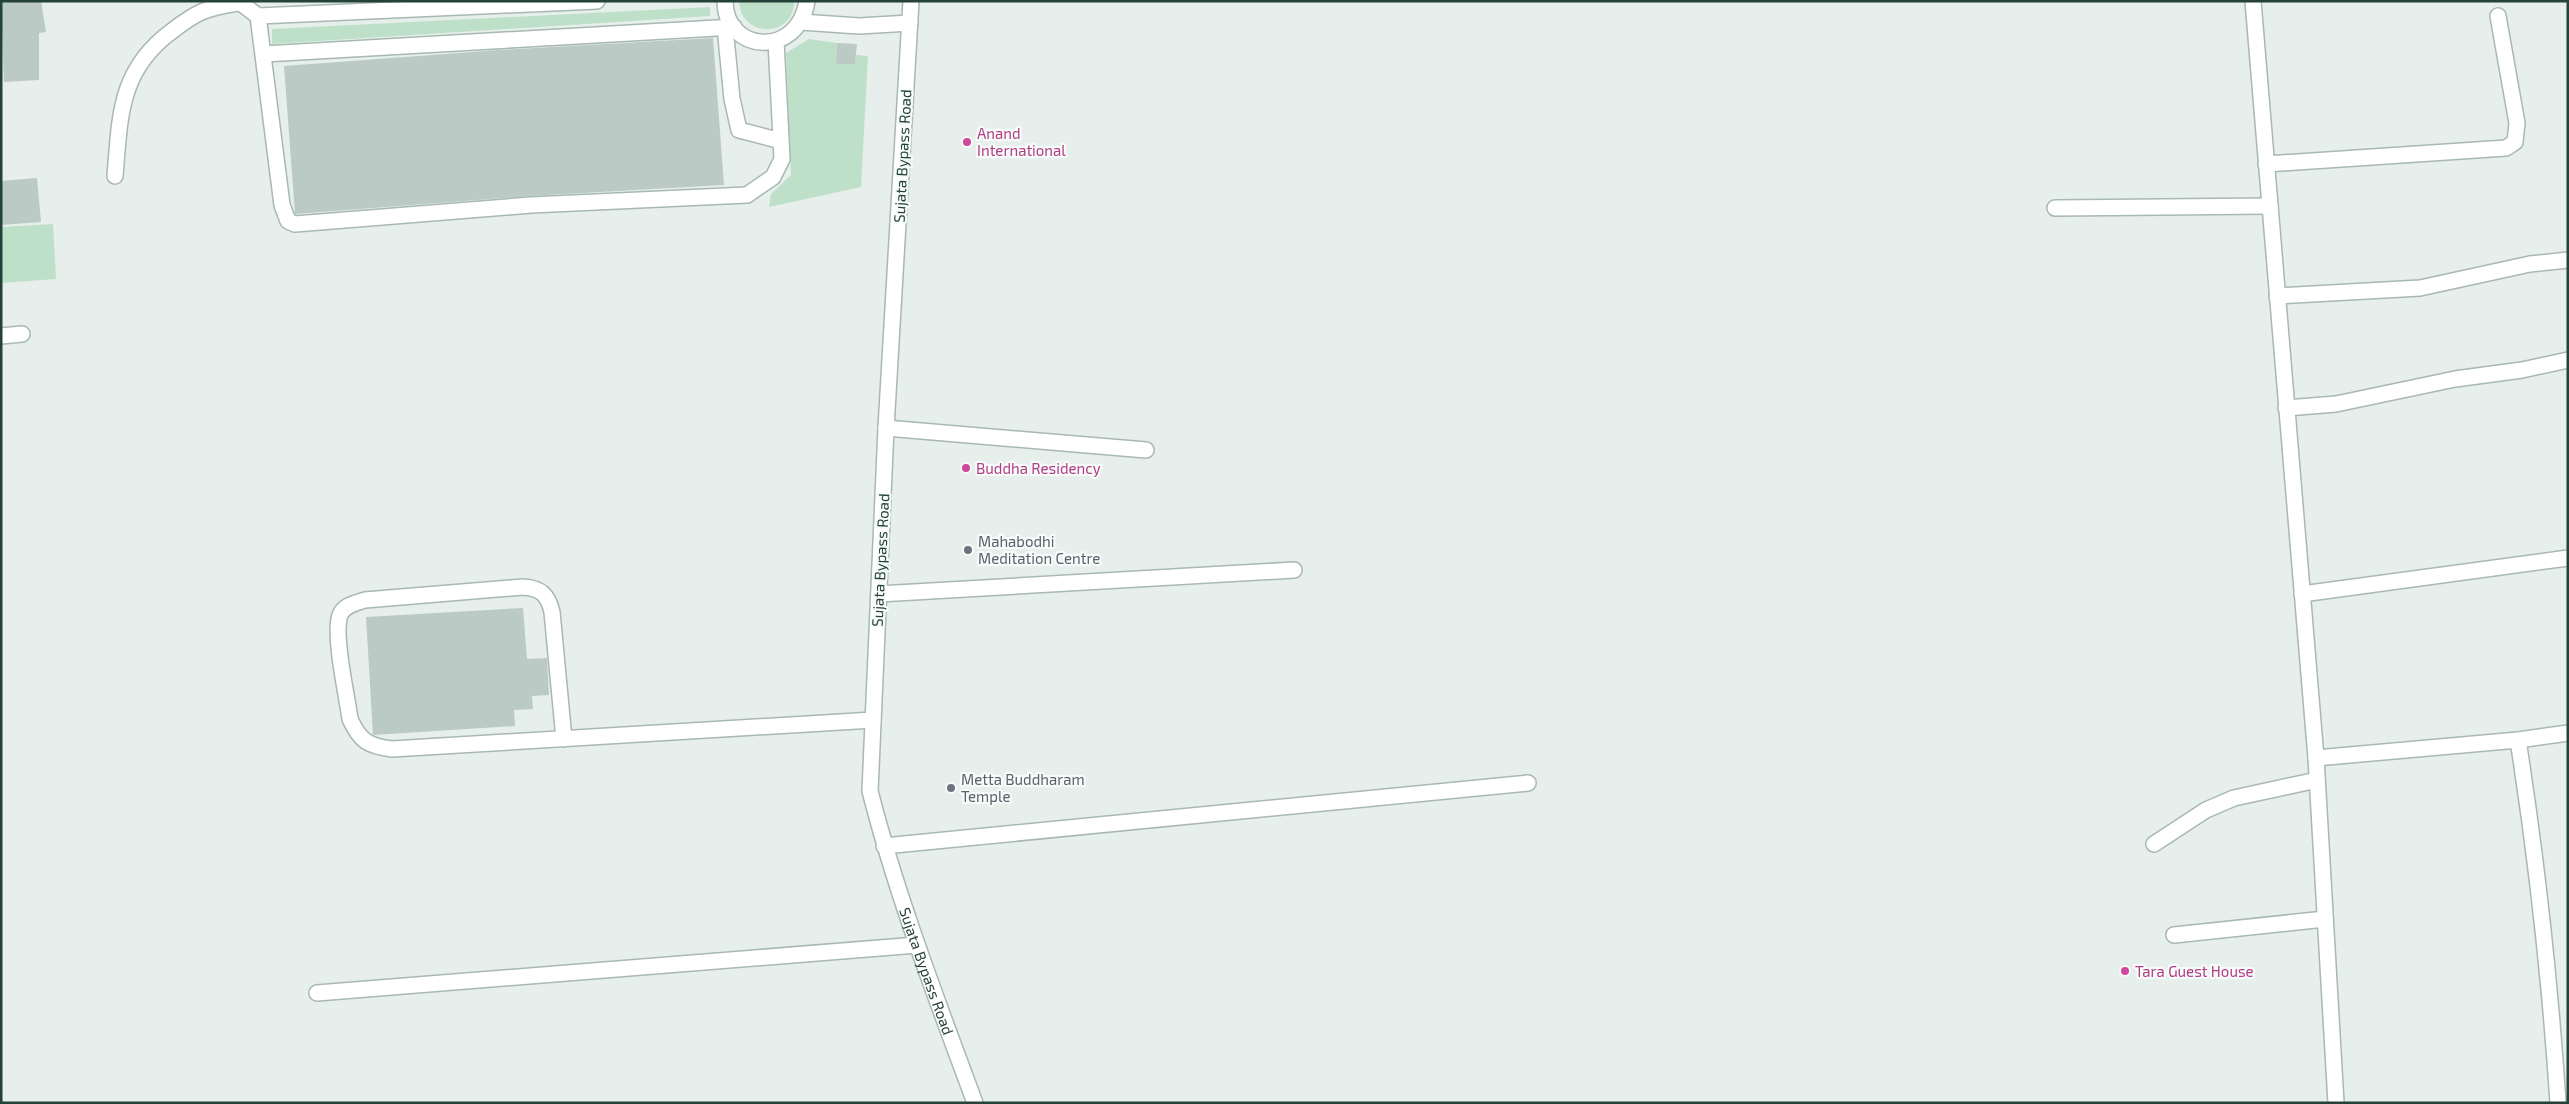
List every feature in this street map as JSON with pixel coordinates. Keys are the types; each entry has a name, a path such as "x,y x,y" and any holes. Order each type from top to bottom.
{"street":[{"path":"115,176 122,109 134,70 163,37 206,8 238,2 258,16 443,5 597,1"},
{"path":"725,1 729,27 732,99 739,130 781,141"},
{"path":"264,54 729,27 750,39 763,43 789,36 801,22 808,1"},
{"name":"Sujata Bypass Road","path":"911,1 886,428 870,791 884,846 917,945 975,1103"},
{"path":"2253,1 2316,758 2336,1103"},
{"path":"258,16 282,205 288,221 295,224 531,205 747,195 773,177 782,159 776,41"},
{"path":"2266,164 2506,148 2515,142 2518,134 2518,123 2498,16"},
{"path":"801,22 859,26 910,22"},
{"path":"2055,208 2270,206"},
{"path":"2277,296 2420,288 2530,264 2568,260"},
{"path":"1,336 22,334"},
{"path":"2286,408 2336,404 2454,379 2522,370 2568,360"},
{"path":"886,428 1146,450"},
{"path":"2302,594 2568,558"},
{"path":"878,594 1294,570"},
{"path":"564,739 552,612 549,600 538,590 523,587 366,600 346,607 340,614 339,636 350,719 356,732 364,741 375,747 392,749 564,739 872,720"},
{"path":"2316,758 2518,740 2568,733"},
{"path":"2518,740 2537,863 2549,976 2558,1103"},
{"path":"2154,844 2206,810 2234,798 2317,780"},
{"path":"884,846 1528,783"},
{"path":"2174,935 2325,919"},
{"path":"316,993 917,945"}],"green space":[{"path":"739,1 794,1 792,13 786,22 778,27 768,29 758,28 749,23 742,14"},
{"path":"710,7 710,16 272,44 272,29"},
{"path":"809,39 837,43 836,64 855,64 856,55 868,56 861,187 769,207 771,194 791,175 786,53"},
{"path":"53,224 56,279 1,283 1,227"}],"building":[{"path":"1,1 41,1 46,32 39,33 39,80 4,82"},
{"path":"713,38 724,185 530,196 295,214 284,66 499,50"},
{"path":"837,43 857,44 855,64 836,64"},
{"path":"37,178 41,222 1,225 1,181"},
{"path":"523,608 527,659 547,658 549,695 532,696 533,709 514,710 515,726 373,735 366,617"}],"place":[{"name":"Anand International","path":"967,142"},
{"name":"Buddha Residency","path":"966,468"},
{"name":"Mahabodhi Meditation Centre","path":"968,550"},
{"name":"Metta Buddharam Temple","path":"951,788"},
{"name":"Tara Guest House","path":"2125,971"}]}
